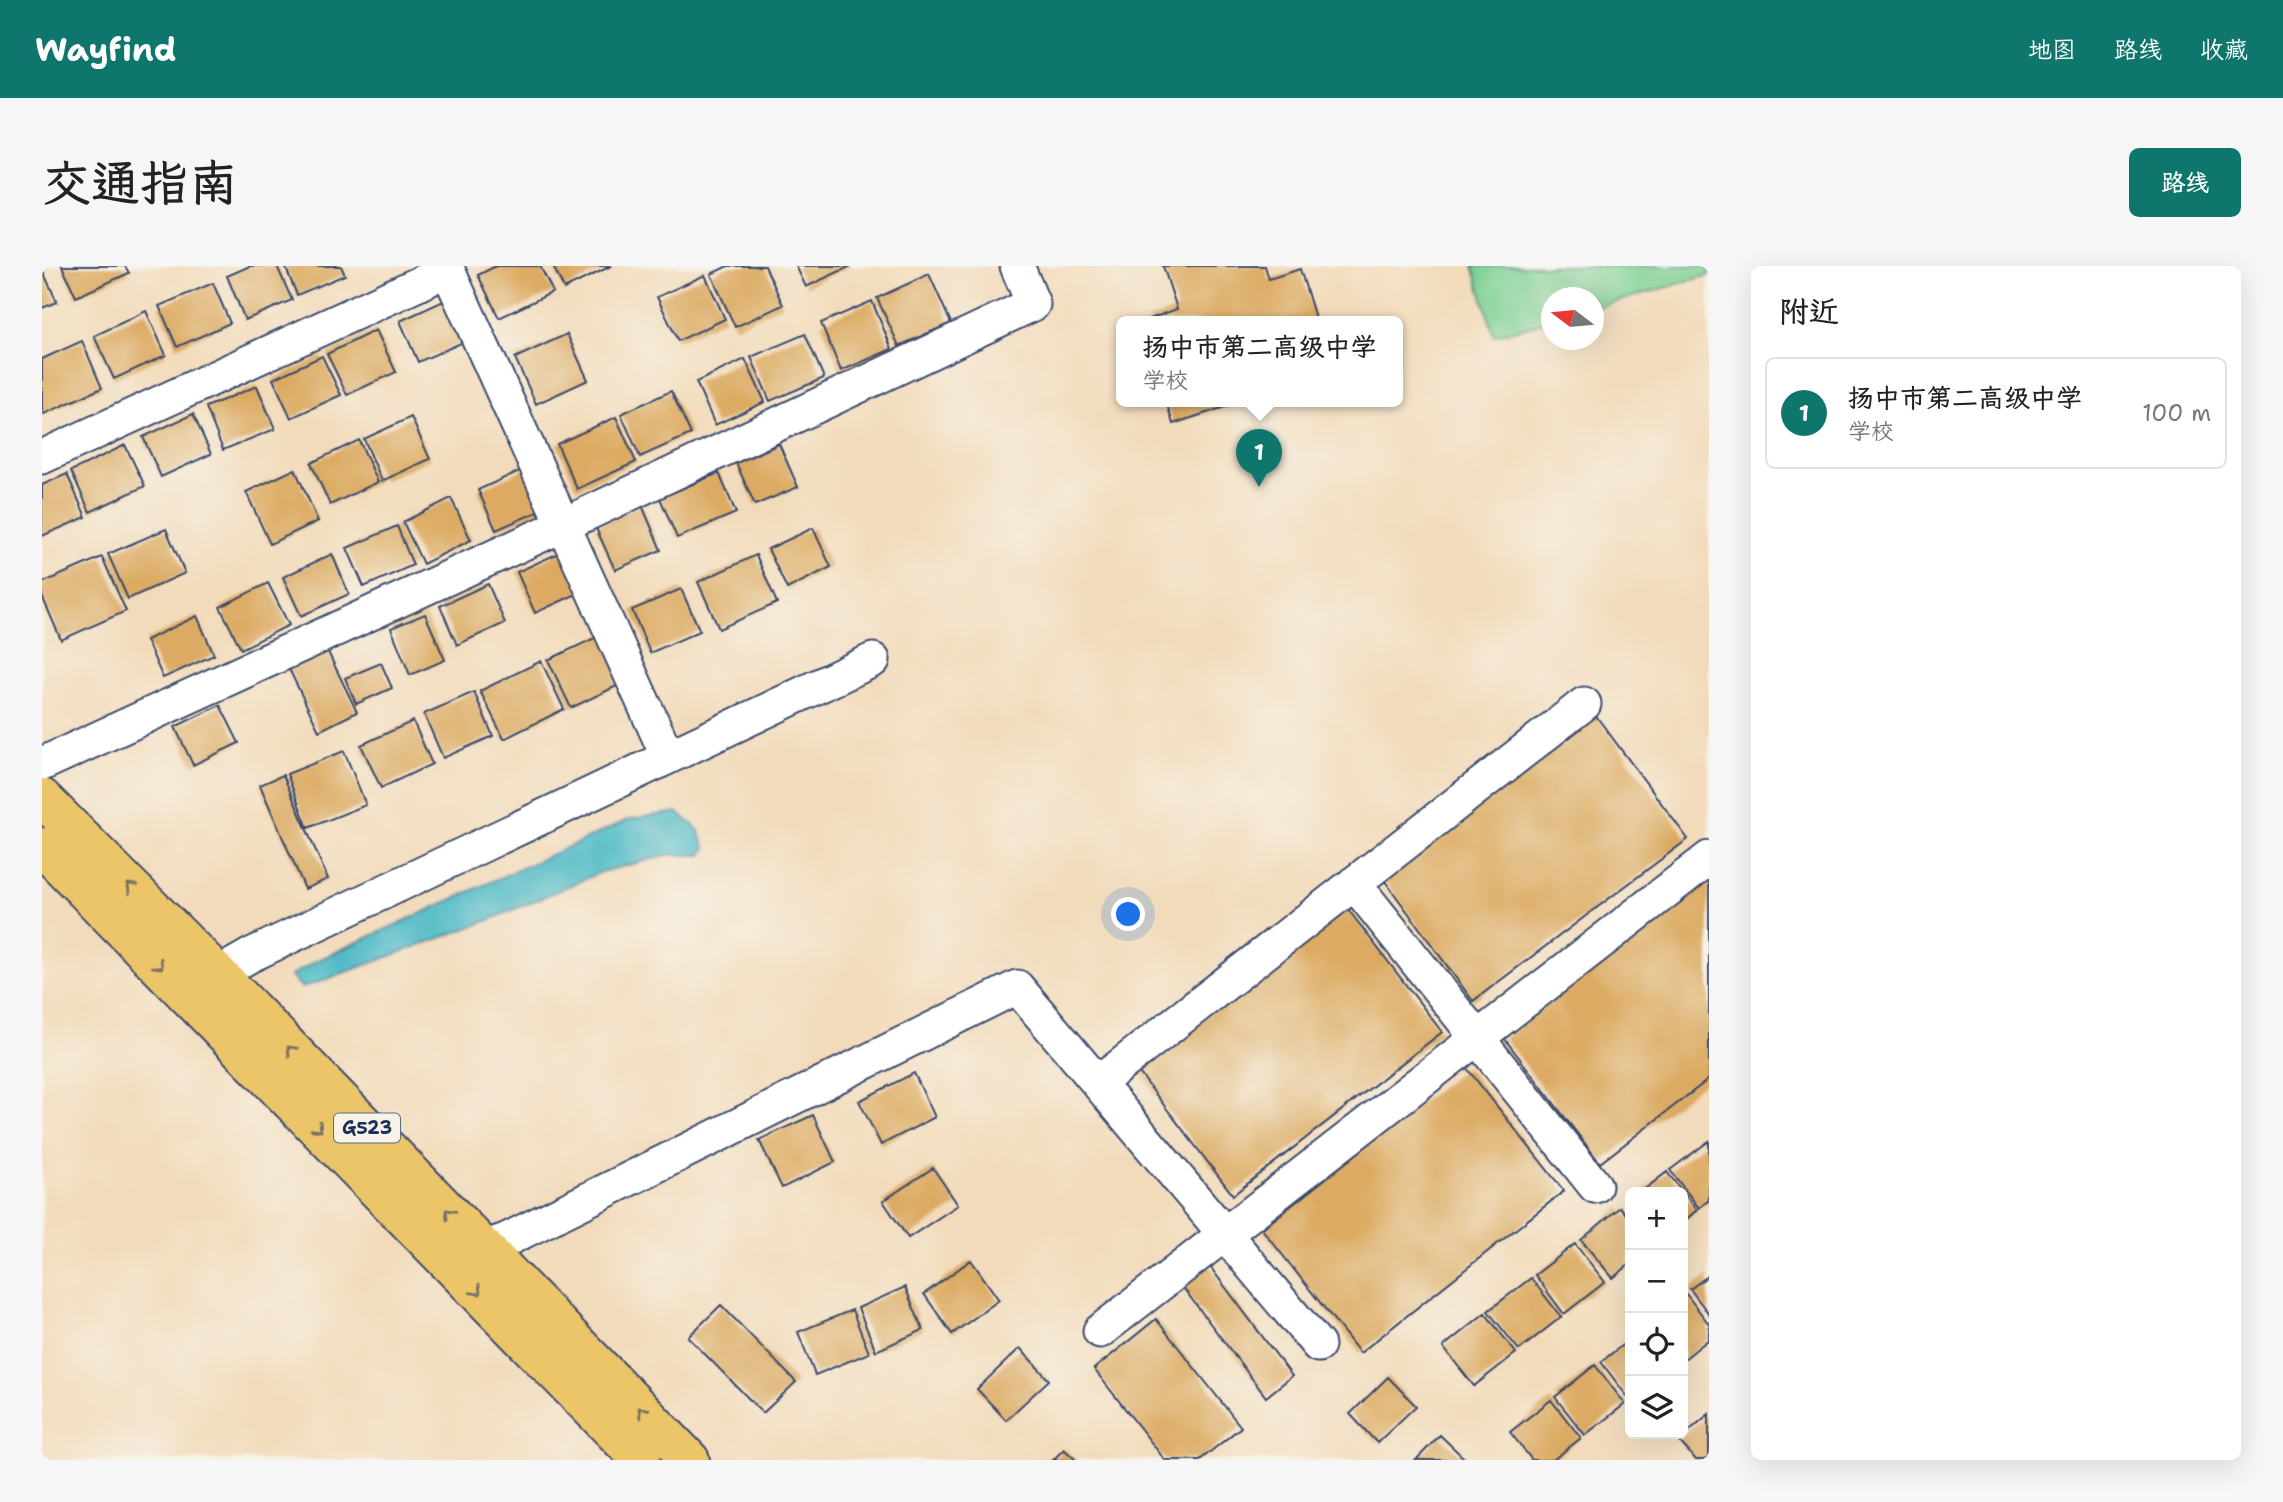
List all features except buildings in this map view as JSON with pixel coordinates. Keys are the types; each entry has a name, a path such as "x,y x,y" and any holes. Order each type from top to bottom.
{"highway":[{"name":"G523","path":"42,798 206,987 641,1460"},
{"name":"G523","path":"42,847 206,987 483,1248 690,1460"}],"street":[{"path":"42,457 429,279 444,266 668,757"},
{"path":"42,764 563,525 1033,304 1017,266"},
{"path":"206,987 251,955 873,660"},
{"path":"1098,1083 1584,704"},
{"path":"1100,1331 1709,858"},
{"path":"1354,883 1595,1186"},
{"path":"483,1248 506,1240 1017,987 1318,1345"}],"green space":[{"path":"1473,266 1709,266 1709,275 1604,305 1604,287 1541,287 1541,323 1494,336"}],"water":[{"path":"677,812 698,829 706,848 702,855 668,855 601,872 487,921 302,988 291,976 316,961 630,819"}],"place":[{"name":"扬中市第二高级中学","path":"1259,487"}]}
